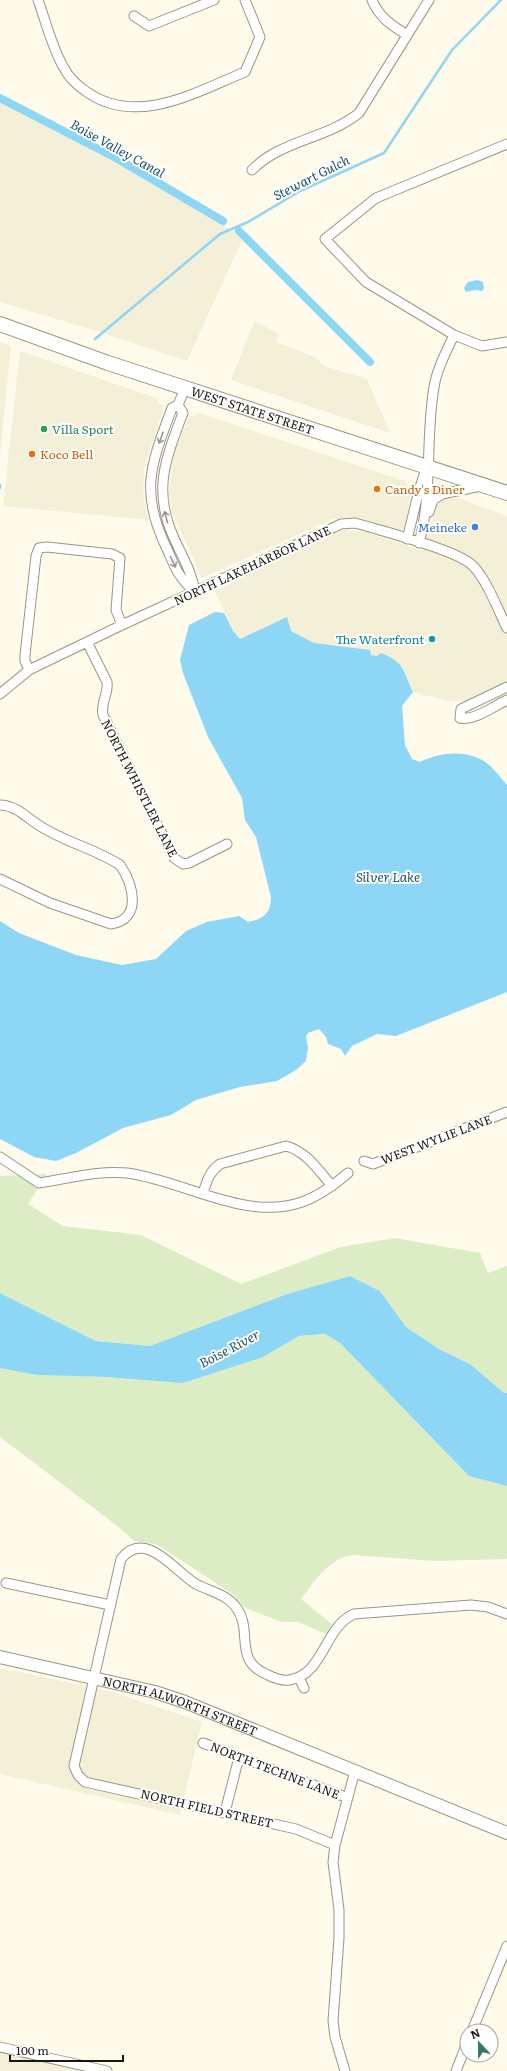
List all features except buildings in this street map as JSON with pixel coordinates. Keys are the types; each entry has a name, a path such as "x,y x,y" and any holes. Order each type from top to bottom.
{"main road":[{"name":"WEST STATE STREET","path":"0,324 185,388 507,494"}],"street":[{"path":"38,0 64,69 76,84 95,98 121,107 146,108 173,102 245,72 260,37 245,0"},
{"path":"134,16 149,26 214,0"},
{"path":"372,0 375,8 384,20 407,35"},
{"path":"252,170 270,154 347,123 359,114 429,0"},
{"path":"507,144 376,198 325,239 366,282 454,336 482,346 507,342"},
{"path":"424,524 428,488 427,467 434,388 437,374 454,336"},
{"path":"185,388 178,405 172,408 154,458 151,472 150,502 158,530 182,580 195,592"},
{"path":"407,539 417,503 418,490 427,467"},
{"path":"419,543 424,524 434,500 438,496 482,486"},
{"name":"NORTH LAKEHARBOR LANE","path":"0,694 29,670 278,552 341,524 366,526 419,543 473,565 507,628"},
{"path":"29,670 25,661 25,654 38,548 47,547 112,554 120,558 116,610 122,625"},
{"name":"NORTH WHISTLER LANE","path":"87,642 107,682 107,689 102,704 104,715 174,858 183,864 189,863 227,844"},
{"path":"507,687 461,710 460,718 466,719 472,717 507,700"},
{"path":"0,805 12,806 38,825 63,839 120,865 126,873 130,888 132,906 130,914 121,922 111,924 50,903 0,879"},
{"name":"WEST WYLIE LANE","path":"364,1161 373,1164 507,1112"},
{"path":"203,1193 208,1176 213,1169 220,1164 286,1146 295,1148 302,1153 332,1186"},
{"path":"0,1158 39,1182 108,1173 125,1173 144,1176 248,1206 275,1207 302,1202 317,1196 348,1174"},
{"path":"94,1678 121,1559 126,1552 135,1548 158,1553 197,1584 220,1595 236,1606 244,1625 245,1652 256,1669 276,1679 287,1681 299,1678 314,1666 340,1623 354,1614 471,1605 488,1607 507,1614"},
{"path":"6,1583 110,1605"},
{"name":"NORTH ALWORTH STREET","path":"0,1658 155,1692 185,1702 507,1833"},
{"name":"NORTH FIELD STREET","path":"94,1678 74,1766 78,1775 85,1782 296,1829 335,1845"},
{"path":"299,1678 304,1688"},
{"name":"NORTH TECHNE LANE","path":"203,1743 348,1798"},
{"path":"225,1812 239,1757"},
{"path":"345,2071 335,2036 333,2021 340,1938 339,1910 333,1862 335,1845 355,1771"},
{"path":"475,2023 507,1946"},
{"path":"0,2047 87,2069 107,2071"}],"shaded area":[{"path":"0,97 121,164 229,228 243,238 187,361 97,331 0,302"},
{"path":"254,321 279,334 276,342 315,357 324,366 367,379 390,433 231,380"},
{"path":"0,342 11,346 0,457"},
{"path":"20,351 159,399 158,404 162,405 163,410 144,468 143,493 148,520 3,506"},
{"path":"199,413 405,481 411,491 405,527 400,531 361,518 333,519 202,578 172,512 169,492 174,452 188,419"},
{"path":"445,498 458,498 507,516 507,683 469,701 448,701 413,692 404,674 403,667 371,655 370,650 314,643 291,631 286,618 240,639 233,631 215,591 328,535 345,530 366,532 422,551 438,503"},
{"path":"0,1668 109,1691 202,1722 180,1815 0,1774"},
{"path":"0,2053 80,2071 0,2071"}],"green space":[{"path":"47,1174 28,1204 63,1226 141,1235 241,1284 341,1247 395,1238 480,1253 488,1273 507,1266 507,1393 504,1393 470,1364 439,1349 406,1327 380,1291 350,1276 287,1294 150,1346 96,1341 0,1293 0,1176"},
{"path":"325,1334 340,1343 469,1476 507,1486 507,1559 435,1561 353,1555 337,1560 323,1571 301,1599 332,1624 326,1634 298,1622 282,1622 243,1607 234,1595 161,1547 154,1544 134,1541 120,1528 0,1437 0,1367 37,1375 107,1377 263,1357 299,1336"}],"water":[{"path":"477,280 483,282 484,288 482,291 475,290 466,292 464,288 468,282"},
{"name":"Silver Lake","path":"215,612 224,613 233,631 240,639 287,617 291,631 314,643 370,650 371,655 377,656 381,653 395,660 402,668 413,692 402,706 405,745 412,759 420,762 434,756 450,754 465,754 473,756 484,761 495,770 507,785 507,992 396,1036 377,1034 352,1046 345,1056 341,1049 328,1044 326,1037 319,1029 308,1033 306,1036 308,1048 306,1061 296,1070 277,1081 240,1087 196,1100 171,1115 123,1128 76,1153 56,1161 34,1157 0,1139 0,921 19,933 76,955 122,965 156,959 186,931 207,922 239,916 248,922 262,917 270,908 271,897 256,837 245,820 242,798 208,737 183,673 180,660 189,625"},
{"name":"Boise River","path":"350,1276 380,1291 406,1327 439,1349 470,1364 504,1393 507,1393 507,1486 469,1476 340,1343 325,1334 299,1336 263,1357 183,1383 107,1377 37,1375 0,1368 0,1293 96,1341 150,1346 287,1294"}],"waterway":[{"name":"Stewart Gulch","path":"95,339 220,234 248,222 300,191 384,153 452,50 501,0"},
{"name":"Boise Valley Canal","path":"0,98 116,158 223,221"},
{"name":"Boise Valley Canal","path":"239,231 370,362"}],"place":[{"name":"Villa Sport","path":"44,429"},
{"name":"Koco Bell","path":"32,454"},
{"name":"Candy's Diner","path":"377,489"},
{"name":"Meineke","path":"475,527"},
{"name":"The Waterfront","path":"432,639"}]}
